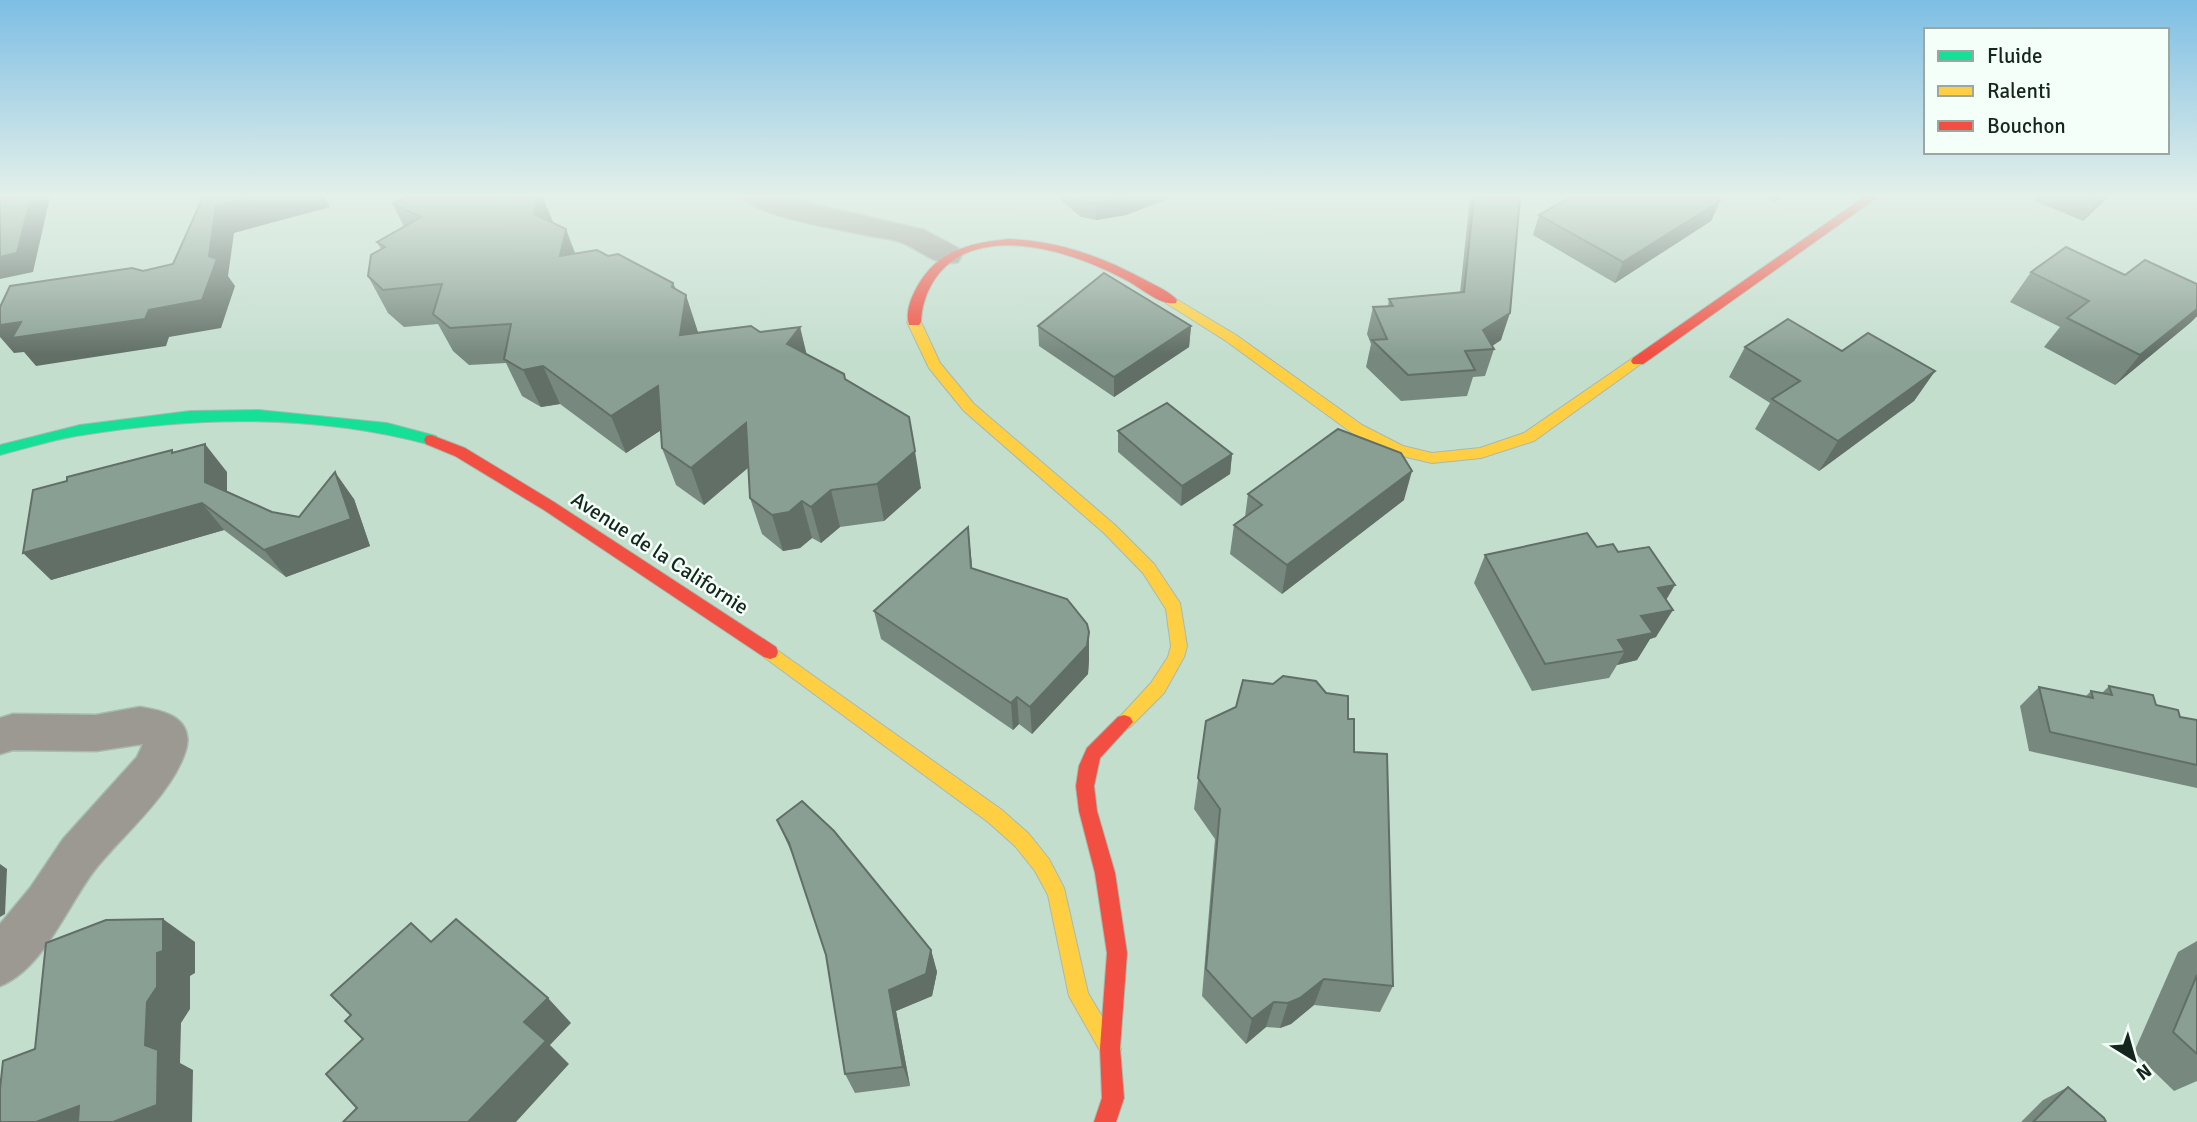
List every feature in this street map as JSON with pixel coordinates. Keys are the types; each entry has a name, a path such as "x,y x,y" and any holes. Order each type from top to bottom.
{"street":[{"path":"937,249 947,255"},
{"path":"969,249 947,255 920,289 912,306 917,336 934,367 970,407 1028,461 1135,550 1158,580 1177,615 1181,637 1174,662 1158,689 1092,754 1086,777 1088,803 1105,871 1117,962 1111,1098"},
{"path":"1066,249 1097,261 1163,293 1246,349 1325,411 1365,433 1412,454 1432,459 1462,459 1529,438 1797,249"},
{"name":"Avenue de la Californie","path":"0,450 80,430 134,421 190,416 259,415 387,428 426,438 460,452 549,506 755,641 995,816 1022,839 1042,865 1057,894 1079,996 1111,1098"},
{"path":"0,736 13,732 96,733 140,725 157,728 166,736 163,751 153,771 79,854 47,904 0,962"}],"building":[{"path":"0,249 18,249 17,253 0,257"},
{"path":"180,249 210,249 209,256 217,259 202,300 149,310 145,319 12,338 21,322 0,325 0,307 10,286 132,268 143,271 173,264"},
{"path":"381,249 561,249 560,256 597,250 608,256 618,254 673,283 672,287 686,295 680,335 751,326 760,332 800,327 787,344 844,374 845,379 909,417 915,451 877,484 831,490 811,507 802,501 789,512 772,515 750,498 746,423 691,468 662,448 658,386 611,416 543,366 523,370 504,359 511,324 450,328 433,314 442,284 383,290 368,276 371,255"},
{"path":"1468,249 1515,249 1510,313 1483,330 1494,349 1465,351 1475,370 1408,375 1372,340 1387,339 1373,307 1393,306 1389,299 1464,292"},
{"path":"1600,249 1643,249 1623,262"},
{"path":"2063,249 2071,249 2125,275 2145,260 2197,284 2197,309 2140,355 2067,318 2089,301 2031,272"},
{"path":"1104,273 1191,326 1114,377 1038,326"},
{"path":"1788,319 1842,351 1868,333 1935,371 1838,441 1772,399 1800,381 1745,347"},
{"path":"1167,403 1232,454 1182,486 1118,431"},
{"path":"1338,429 1401,453 1412,471 1287,565 1234,525 1262,505 1248,494"},
{"path":"205,444 205,482 272,512 299,517 335,472 351,519 264,550 202,503 23,553 33,490 67,481 67,477"},
{"path":"968,527 971,568 1067,599 1087,624 1087,646 1030,707 1017,697 1011,703 874,611"},
{"path":"1587,533 1597,547 1613,544 1618,552 1649,547 1675,585 1658,588 1673,610 1641,616 1653,633 1618,640 1625,651 1545,664 1485,555"},
{"path":"1283,676 1316,681 1326,693 1348,696 1348,719 1354,719 1354,752 1387,754 1393,986 1324,979 1300,998 1288,1003 1274,1002 1252,1019 1206,969 1220,809 1198,778 1206,721 1236,707 1243,680 1273,684"},
{"path":"2109,686 2153,695 2156,705 2178,710 2180,717 2197,720 2197,765 2050,732 2039,687 2093,698 2091,691 2112,695"},
{"path":"802,801 834,831 931,950 926,974 889,990 903,1067 845,1074 826,955 789,843 777,820"},
{"path":"163,919 163,951 157,953 157,987 147,1002 145,1045 158,1050 157,1105 113,1122 78,1122 79,1106 36,1122 0,1122 3,1061 35,1049 46,943 106,920"},
{"path":"456,919 548,998 524,1022 546,1041 468,1122 343,1122 357,1108 326,1074 363,1039 345,1021 351,1015 331,995 411,923 431,942"},
{"path":"2197,975 2197,1054 2173,1032"},
{"path":"2068,1087 2104,1118 2106,1122 2033,1122"}],"traffic: fast":[{"path":"0,450 80,430 190,416 259,415 387,428 431,440"}],"traffic: slow":[{"path":"1171,300 1231,338 1357,429 1399,450 1432,458 1481,453 1529,437 1638,361"},
{"path":"914,322 934,365 969,407 1014,449 1110,529 1149,569 1174,608 1179,646 1176,657 1158,688 1124,722"},
{"path":"770,652 995,816 1022,840 1042,865 1057,894 1079,996 1110,1049"}],"traffic: jam":[{"path":"914,322 917,302 933,273 943,262 967,249"},
{"path":"1062,249 1104,264 1171,300"},
{"path":"1638,361 1797,249"},
{"path":"431,440 460,452 549,506 770,652"},
{"path":"1105,1122 1113,1098 1110,1048 1117,953 1105,873 1088,811 1085,786 1093,753 1124,722"}]}
